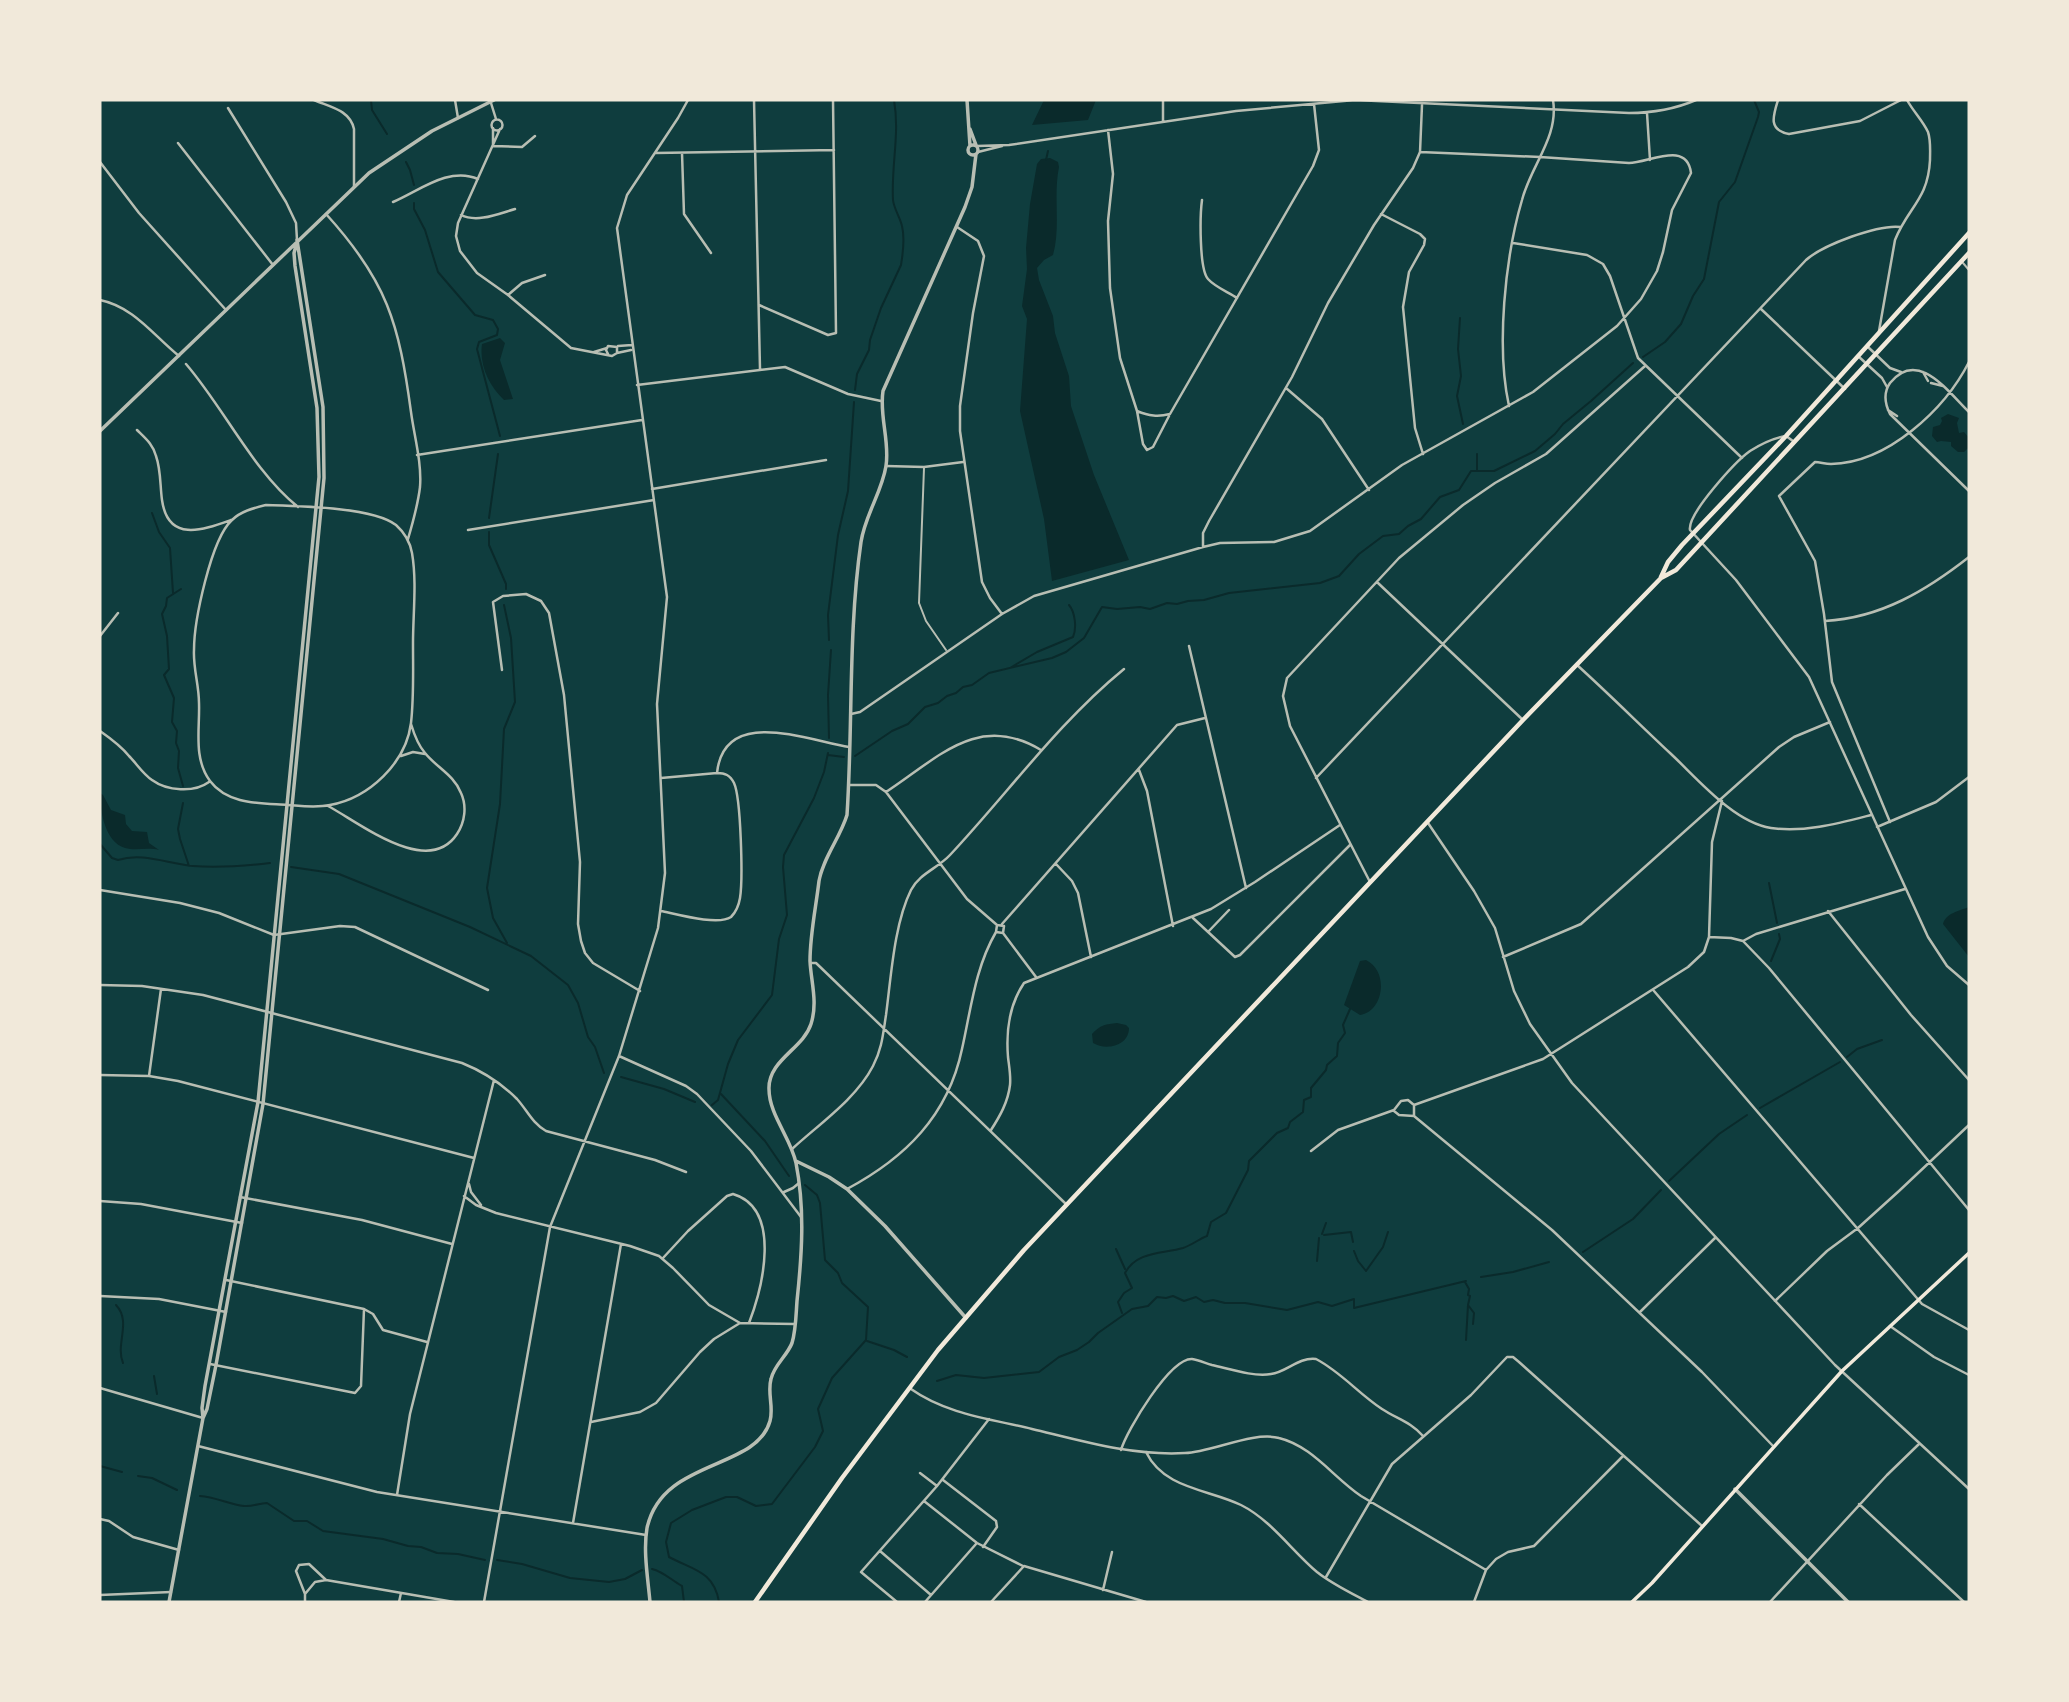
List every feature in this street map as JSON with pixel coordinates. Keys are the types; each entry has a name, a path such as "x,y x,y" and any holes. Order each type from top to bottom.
{"main road":[{"path":"1661,578 1668,562 1969,233"},
{"path":"755,1602 910,1388 1024,1250 1523,720 1661,578 1676,570 1969,253"},
{"path":"1900,310 1910,317"},
{"path":"1632,1602 1842,1371 1969,1253"}],"street":[{"path":"314,100 344,112 352,120 354,187"},
{"path":"455,100 458,118"},
{"path":"484,1602 550,1227 620,1056 661,911 665,847 657,704 667,597 618,248 618,221 627,195 688,100"},
{"path":"754,100 760,369"},
{"path":"759,305 828,335 836,333 833,100"},
{"path":"967,100 970,127 968,150 975,154 1003,146 1163,121 1314,103 1363,100 1447,102 1647,113 1696,100"},
{"path":"1163,100 1163,121"},
{"path":"1509,407 1503,369 1507,281 1522,200 1549,138 1555,110 1553,100"},
{"path":"1778,100 1773,124 1779,131 1790,134 1860,121 1901,100"},
{"path":"1879,334 1892,253 1901,227 1924,192 1929,171 1927,131 1907,100"},
{"path":"100,431 354,187 399,152 492,101 496,120"},
{"path":"1108,130 1113,174 1108,221 1110,288 1120,358 1138,411 1143,444 1147,450 1153,447 1318,157 1314,103"},
{"path":"1203,547 1203,533 1209,521 1286,388 1328,303 1381,214 1408,176 1420,152 1422,103"},
{"path":"169,1602 203,1418 226,1312 240,1197 261,1103 266,1011 286,805 325,460 320,387 296,223 228,107"},
{"path":"1647,113 1650,160"},
{"path":"496,120 502,122 500,130 461,215 456,236 460,251 477,273 509,295 571,348 612,356 632,347"},
{"path":"493,146 492,123 496,120"},
{"path":"650,1602 646,1535 656,1504 677,1483 744,1450 765,1433 772,1413 770,1380 793,1341 802,1245 799,1182 796,1161 773,1108 768,1086 773,1070 804,1038 811,1023 815,1006 810,963 821,871 847,815 852,644 861,540 886,466 881,401 895,360 971,192 977,146 970,127"},
{"path":"493,128 500,130"},
{"path":"493,146 522,147 535,136"},
{"path":"178,142 273,265"},
{"path":"970,146 1003,146"},
{"path":"655,153 834,150"},
{"path":"851,714 860,712 1002,614 1051,589 1203,547 1274,542 1291,539 1316,528 1402,466 1533,392 1624,319 1641,299 1657,271 1672,210 1691,173 1688,163 1677,155 1639,163 1617,163 1420,152"},
{"path":"682,153 684,214 711,253"},
{"path":"100,162 139,213 226,310"},
{"path":"393,202 447,177 462,175 478,179"},
{"path":"1202,200 1200,231 1205,275 1237,298"},
{"path":"461,215 481,218 515,209"},
{"path":"231,520 210,561 194,644 199,703 199,746 203,766 210,781 232,798 248,802 328,806 348,799 368,789 385,775 399,756 411,724 414,566 408,539 420,489 405,368 391,313 363,259 326,214"},
{"path":"1381,214 1425,239 1409,272 1403,307 1415,428 1423,454"},
{"path":"1317,778 1806,260 1826,247 1880,229 1901,227"},
{"path":"957,228 978,241 984,256 960,406 960,431 982,582 989,598 1002,614"},
{"path":"203,1418 201,1408 209,1364 225,1280 246,1198 261,1103 273,1012 306,668 318,509 319,443 314,388 295,266 297,240"},
{"path":"1513,243 1594,257 1603,264 1610,276 1634,349 1645,366 1742,458"},
{"path":"509,295 522,283 545,275"},
{"path":"100,300 129,312 179,356"},
{"path":"1760,308 1845,389"},
{"path":"594,352 610,345 632,347"},
{"path":"617,346 617,353"},
{"path":"1867,347 1890,369 1901,372 1922,371 1969,412"},
{"path":"607,348 608,354"},
{"path":"1858,356 1882,379 1887,388"},
{"path":"1890,822 1832,682 1815,561 1779,498 1780,493 1811,464 1830,464 1864,457 1909,433 1950,393 1969,362"},
{"path":"186,364 274,485 299,508"},
{"path":"1370,882 1286,716 1284,682 1407,551 1496,483 1546,454 1645,366"},
{"path":"637,385 760,369 790,368 848,394 881,401"},
{"path":"1922,371 1930,382 1942,386"},
{"path":"1901,372 1887,388 1885,397 1888,410 1900,425 1969,491"},
{"path":"314,388 320,387"},
{"path":"1286,388 1322,419 1369,490"},
{"path":"1888,410 1898,417 1900,425"},
{"path":"1138,411 1155,416 1170,414"},
{"path":"417,456 642,420"},
{"path":"137,430 149,442 157,457 163,507 171,522 181,529 208,529 266,505 378,516 396,525 408,539"},
{"path":"1795,443 1786,436 1770,440 1742,458 1703,502 1689,525 1700,544 1736,580 1809,677 1905,889 1936,950 1947,965 1969,985"},
{"path":"652,489 826,460"},
{"path":"886,466 924,467 964,462"},
{"path":"468,530 654,500"},
{"path":"1825,621 1866,614 1906,600 1969,557"},
{"path":"1377,582 1523,720"},
{"path":"502,670 493,602 498,597 519,593 536,597 549,613 564,695 580,862 578,924 583,947 593,962 640,991"},
{"path":"100,636 118,613"},
{"path":"1189,646 1246,888"},
{"path":"1577,665 1741,816 1771,828 1802,829 1871,815"},
{"path":"300,667 306,668"},
{"path":"792,1149 848,1098 863,1081 878,1056 885,1030 896,950 908,898 917,882 941,864 1041,750 1105,684 1124,669"},
{"path":"848,1189 876,1173 909,1147 930,1121 948,1089 961,1053 982,958 999,925 1177,725 1205,718"},
{"path":"1503,957 1581,924 1787,741 1830,722"},
{"path":"328,806 412,850 427,852 440,849 458,833 464,817 462,794 455,782 425,754 411,724"},
{"path":"100,731 126,752 152,780 164,786 197,788 210,781"},
{"path":"717,773 724,747 742,736 787,733 849,747"},
{"path":"887,792 948,750 980,736 1012,737 1041,750"},
{"path":"399,756 413,752 425,754"},
{"path":"1139,769 1147,791 1173,926"},
{"path":"661,778 717,773 730,777 736,789 741,864 739,905 731,917 720,920 661,911"},
{"path":"1877,827 1936,802 1969,779"},
{"path":"849,785 876,785 887,792 971,903 1005,928 1003,933"},
{"path":"1414,1105 1544,1059 1654,991 1695,962 1704,952 1709,937 1712,842 1722,801"},
{"path":"1427,822 1474,891 1495,928 1522,1010 1550,1054 1589,1102 1842,1371 1969,1489"},
{"path":"991,1130 1002,1112 1010,1086 1007,1037 1010,1017 1022,985 1193,918 1246,888 1340,825"},
{"path":"1193,918 1235,957 1240,955 1350,845"},
{"path":"1055,863 1076,887 1091,957"},
{"path":"1743,941 1756,934 1905,889"},
{"path":"100,890 219,913 280,936 340,926 355,927 488,990"},
{"path":"1208,932 1229,911"},
{"path":"1828,911 1911,1015 1969,1080"},
{"path":"996,932 1003,933 1037,978"},
{"path":"1709,937 1743,941 1769,968 1969,1210"},
{"path":"810,963 816,963 1067,1205"},
{"path":"100,985 161,988 204,995 461,1063 494,1080 517,1099 540,1128 553,1135 666,1163 686,1172"},
{"path":"149,1076 161,988"},
{"path":"1654,991 1926,1307 1969,1330"},
{"path":"620,1056 687,1086 697,1094 710,1110 732,1128 802,1218"},
{"path":"100,1075 149,1076 474,1158"},
{"path":"397,1495 410,1414 494,1080"},
{"path":"1394,1111 1401,1101 1414,1105"},
{"path":"1414,1105 1414,1116"},
{"path":"1394,1111 1399,1115 1414,1116 1552,1230 1640,1312 1773,1446"},
{"path":"1311,1151 1338,1130 1394,1111"},
{"path":"1775,1300 1827,1251 1858,1228 1969,1125"},
{"path":"796,1161 848,1189 885,1226 966,1318"},
{"path":"468,1181 471,1192 483,1208"},
{"path":"784,1192 799,1182"},
{"path":"663,1258 727,1196 733,1194 746,1200 762,1225 764,1243 763,1280 749,1324"},
{"path":"464,1196 483,1208 621,1244 663,1258 709,1305 740,1323 795,1324"},
{"path":"240,1197 362,1220 452,1244"},
{"path":"100,1201 141,1204 239,1222"},
{"path":"1640,1312 1716,1238"},
{"path":"573,1523 621,1244"},
{"path":"225,1280 364,1309 370,1312 383,1330 427,1342"},
{"path":"100,1296 140,1297 226,1312"},
{"path":"209,1364 355,1392 361,1386 364,1309"},
{"path":"591,1422 640,1412 656,1404 700,1352 714,1339 740,1323"},
{"path":"1890,1326 1934,1357 1969,1375"},
{"path":"1326,1577 1392,1464 1475,1390 1504,1358 1513,1357 1702,1526"},
{"path":"1121,1450 1129,1430 1158,1388 1179,1363 1189,1359 1224,1368 1271,1374 1298,1362 1316,1359 1382,1409 1409,1422 1423,1436"},
{"path":"100,1388 203,1418"},
{"path":"910,1388 948,1409 1121,1450 1187,1453 1240,1441 1272,1436 1279,1438 1306,1450 1347,1486 1486,1570"},
{"path":"897,1602 861,1573 943,1479 989,1419"},
{"path":"1770,1602 1859,1504 1920,1443"},
{"path":"198,1446 345,1485 646,1535"},
{"path":"1146,1451 1158,1470 1178,1483 1251,1511 1326,1577 1368,1602"},
{"path":"1474,1602 1486,1570 1502,1555 1534,1546 1623,1456"},
{"path":"920,1473 937,1486"},
{"path":"943,1479 996,1521 997,1527 982,1547"},
{"path":"1735,1489 1848,1602"},
{"path":"924,1501 982,1547 1024,1566 1124,1598 1146,1602"},
{"path":"1859,1504 1964,1602"},
{"path":"100,1519 109,1521 133,1537 179,1550"},
{"path":"925,1602 977,1544"},
{"path":"880,1551 931,1595"},
{"path":"1103,1590 1112,1552"},
{"path":"305,1602 305,1594 296,1571 299,1566 305,1564 314,1567 326,1580"},
{"path":"991,1602 1024,1566"},
{"path":"305,1594 315,1582 326,1580 454,1602"},
{"path":"100,1595 171,1592"},
{"path":"399,1602 401,1592"}],"lane":[{"path":"1961,261 1969,270"},
{"path":"924,467 919,603 926,621 947,652"}],"water":[{"path":"1044,100 1096,100 1088,120 1032,125"},
{"path":"1050,158 1058,162 1059,167 1056,233 1053,255 1037,268 1039,280 1053,316 1055,333 1069,376 1071,406 1094,475 1129,560 1052,581 1044,519 1020,411 1027,319 1022,306 1030,204 1037,164 1041,159"},
{"path":"500,338 505,343 500,360 513,399 504,400 499,394 486,375 482,360 482,344"},
{"path":"1948,414 1959,418 1959,433 1964,432 1969,438 1969,447 1964,452 1958,452 1951,446 1951,442 1937,442 1932,436 1933,427 1940,425 1941,418"},
{"path":"100,793 111,810 125,815 126,824 132,831 147,832 149,843 159,850 133,849 118,845 105,825"},
{"path":"1969,907 1969,957 1943,924 1950,915"},
{"path":"1366,960 1378,973 1381,991 1374,1007 1360,1015 1344,1005 1360,961"},
{"path":"1117,1023 1129,1028 1121,1043 1104,1047 1093,1043 1092,1034 1098,1029"}],"waterway":[{"path":"371,100 372,110 387,134"},
{"path":"855,390 857,374 869,350 881,308 901,265 903,231 893,200 896,125 894,100"},
{"path":"1643,357 1665,342 1681,324 1704,279 1719,202 1735,182 1758,117 1759,112 1754,100"},
{"path":"1046,160 1048,151"},
{"path":"406,162 414,185"},
{"path":"414,203 438,272 475,315 493,320 498,329 497,335 479,342 477,349 500,436"},
{"path":"1460,318 1458,349 1461,376 1457,396 1463,424"},
{"path":"855,756 892,731 908,724 925,707 972,685 989,673 1052,658 1066,652 1084,638 1102,607 1150,609 1167,603 1204,600 1229,593 1320,583 1339,576 1359,554 1383,536 1399,534 1421,519 1440,497 1459,490 1471,471 1494,471 1535,451 1633,363"},
{"path":"829,640 828,615 838,535 848,491 854,402"},
{"path":"489,518 498,454"},
{"path":"1477,454 1477,470"},
{"path":"152,513 159,532 170,548 173,593"},
{"path":"489,532 489,545 506,589"},
{"path":"181,589 167,598 162,614 167,636 169,669 164,675 174,698 172,722 177,731 178,768 183,786"},
{"path":"504,605 511,638 515,702 504,729 500,804 487,888 493,918 507,943"},
{"path":"1010,668 1037,652 1073,637 1075,620 1069,605"},
{"path":"829,738 831,650"},
{"path":"712,1105 718,1100 738,1040 772,995 779,939 787,915 784,855 814,798 828,753"},
{"path":"828,755 844,757"},
{"path":"183,803 178,829 189,866"},
{"path":"100,844 112,858 118,860 137,857 213,867 270,863"},
{"path":"291,867 339,874 470,927 531,956 568,985 578,1003 588,1037 595,1047 604,1073"},
{"path":"1769,883 1777,923"},
{"path":"1771,961 1780,939 1779,934"},
{"path":"1122,1313 1118,1302 1124,1293 1132,1288 1125,1273 1130,1266 1143,1257 1183,1248 1207,1236 1211,1222 1226,1213 1248,1170 1249,1161 1303,1112 1304,1100 1311,1097 1311,1088 1337,1056 1338,1043 1345,1033 1343,1025 1350,1009"},
{"path":"1847,1057 1857,1049 1882,1040"},
{"path":"1760,1108 1840,1062"},
{"path":"621,1077 664,1089 695,1102"},
{"path":"721,1094 765,1141 789,1176"},
{"path":"1669,1181 1719,1134 1747,1115"},
{"path":"719,1602 707,1578 669,1557 666,1542 671,1523 692,1510 726,1497 737,1497 756,1506 772,1504 815,1447 823,1431 818,1409 832,1378 866,1340 868,1307 842,1283 838,1273 825,1260 820,1203 817,1195 805,1185"},
{"path":"1583,1252 1633,1219 1661,1190"},
{"path":"1322,1234 1326,1223"},
{"path":"1324,1235 1351,1232 1353,1242"},
{"path":"1366,1271 1383,1247 1388,1232"},
{"path":"1317,1261 1319,1238"},
{"path":"1116,1249 1125,1269"},
{"path":"1354,1251 1366,1271"},
{"path":"1481,1277 1549,1262"},
{"path":"937,1381 956,1375 984,1378 1039,1372 1059,1357 1089,1342 1132,1309 1148,1306 1157,1297 1173,1296 1184,1301 1196,1297 1204,1302 1213,1300 1245,1303 1287,1310 1318,1302 1332,1306 1354,1299 1354,1308 1466,1281"},
{"path":"1465,1282 1470,1296 1466,1340"},
{"path":"116,1305 123,1319 123,1363"},
{"path":"1468,1305 1474,1313 1473,1324"},
{"path":"867,1341 907,1357"},
{"path":"154,1376 157,1394"},
{"path":"100,1466 122,1472"},
{"path":"138,1476 152,1478 177,1490"},
{"path":"200,1496 244,1506 267,1503 294,1521 307,1521 323,1531 383,1539 437,1553 485,1560"},
{"path":"497,1560 522,1564 570,1578 609,1582 625,1579 642,1570"},
{"path":"652,1569 682,1586 684,1602"}]}
